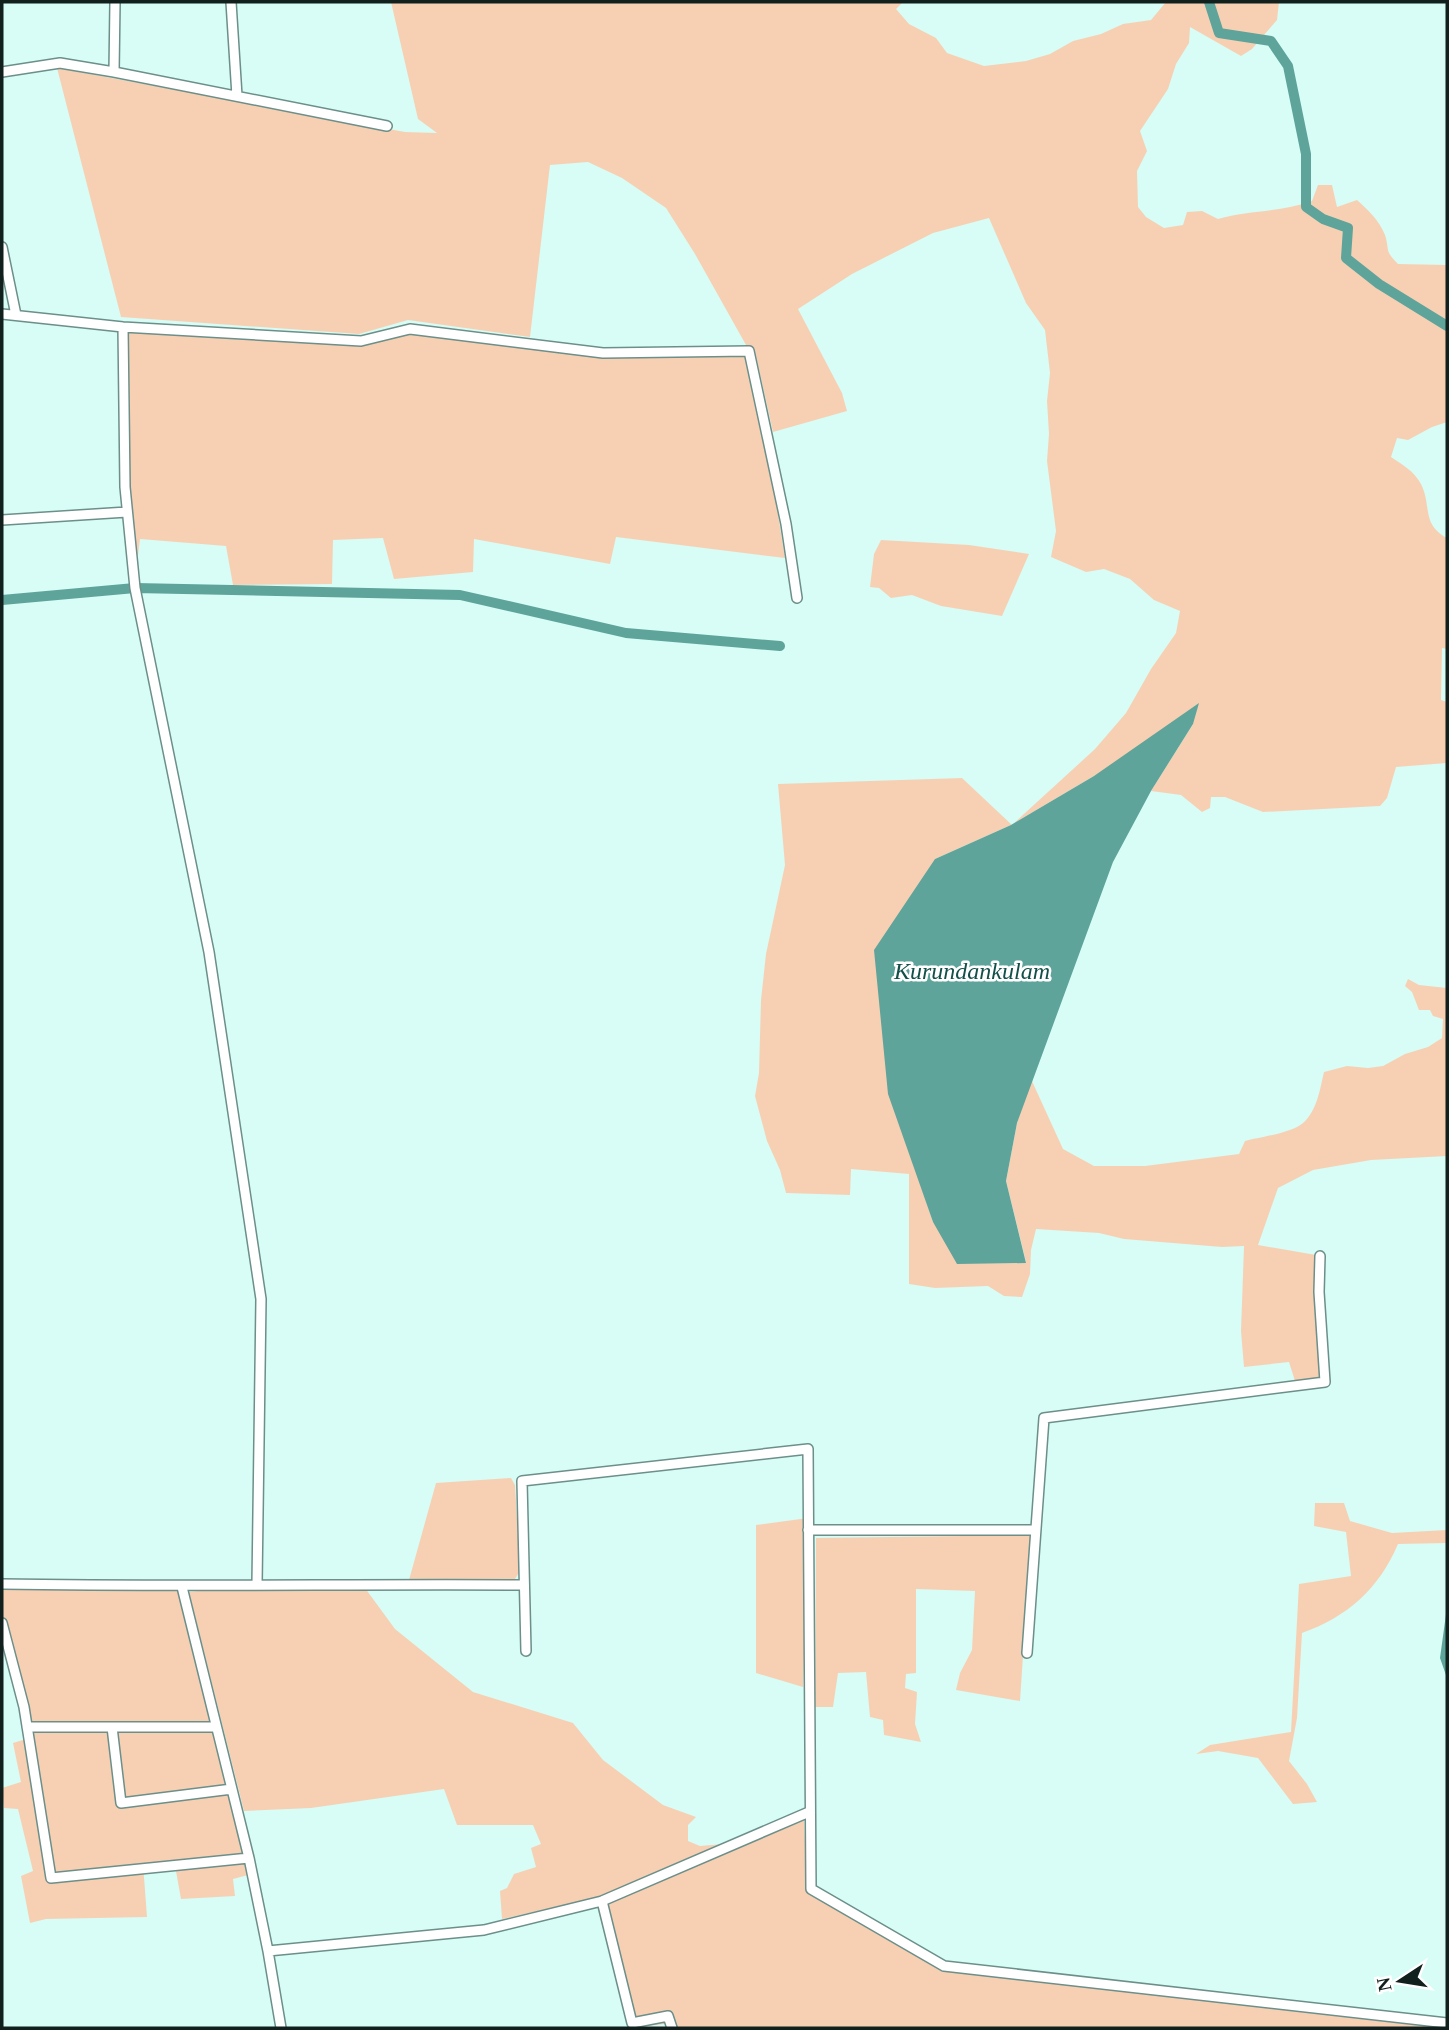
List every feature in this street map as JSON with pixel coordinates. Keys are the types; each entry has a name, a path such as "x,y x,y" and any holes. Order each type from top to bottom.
{"street":[{"path":"114,72 115,2"},
{"path":"231,2 237,96"},
{"path":"2,72 60,63 387,125"},
{"path":"2,247 16,315"},
{"path":"2,314 123,327 361,341 410,329 603,353 749,351 786,524 797,598"},
{"path":"123,327 125,487 135,588 209,952 261,1299 257,1584"},
{"path":"2,520 127,512"},
{"path":"1027,1653 1044,1418 1325,1382 1320,1256"},
{"path":"526,1651 522,1481 808,1449 811,1889 944,1966 1447,2023"},
{"path":"808,1530 1035,1530"},
{"path":"2,1584 182,1587 257,1584 524,1585"},
{"path":"182,1587 249,1857 281,2028"},
{"path":"2,1623 27,1727 51,1878 249,1857"},
{"path":"27,1727 216,1727"},
{"path":"113,1727 121,1802 232,1789"},
{"path":"268,1951 484,1930 601,1901 809,1812"},
{"path":"601,1901 632,2023 668,2016 672,2028"}],"shaded area":[{"path":"391,2 903,2 896,9 909,24 936,38 947,53 984,66 1026,61 1123,24 1151,20 1166,2 1279,2 1277,20 1252,49 1241,56 1190,27 1189,43 1176,64 1168,89 1140,131 1147,151 1137,171 1138,207 1146,217 1164,228 1183,225 1187,212 1202,211 1218,219 1301,205 1312,201 1318,185 1332,185 1337,207 1357,200 1373,216 1385,235 1389,253 1398,264 1447,265 1447,422 1408,440 1397,438 1391,457 1418,479 1424,492 1430,521 1439,533 1447,538 1447,649 1442,648 1441,700 1447,702 1447,763 1396,767 1387,798 1380,806 1263,812 1225,797 1211,797 1210,808 1202,812 1181,795 1151,791 1193,724 1094,776 1014,823 1095,749 1126,713 1151,669 1176,633 1180,611 1154,600 1130,579 1104,569 1086,572 1051,557 1056,531 1047,461 1050,373 1045,330 1026,303 989,218 933,233 852,274 798,309 842,393 847,411 773,432 756,356 746,345 666,208 622,178 588,162 550,165 530,337 408,320 359,334 121,317 57,68 405,132 437,133 418,119"},
{"path":"127,332 361,346 411,334 601,358 719,354 746,356 767,446 785,558 616,537 610,564 474,539 473,572 394,579 383,538 333,540 332,584 233,585 226,546 140,539 138,555 133,555 127,487"},
{"path":"881,540 969,545 1029,554 1002,616 941,606 912,595 891,598 879,588 870,587 874,554"},
{"path":"962,778 1012,825 935,859 914,1165 933,1222 1026,1262 1006,1181 1017,1123 1031,1079 1063,1149 1094,1166 1145,1166 1239,1154 1245,1141 1284,1132 1303,1123 1315,1106 1324,1072 1347,1066 1383,1066 1405,1054 1428,1047 1442,1038 1443,1019 1433,1016 1430,1010 1419,1010 1412,992 1405,986 1408,979 1419,985 1447,988 1447,1156 1371,1160 1313,1170 1278,1188 1258,1245 1316,1255 1322,1379 1295,1381 1289,1362 1244,1367 1241,1331 1244,1246 1222,1247 1124,1239 1099,1233 1036,1229 1031,1250 1030,1274 1022,1297 1004,1296 988,1286 935,1288 909,1284 909,1174 851,1169 850,1195 786,1193 780,1170 767,1141 755,1096 759,1073 761,1000 766,954 785,865 778,784"},
{"path":"511,1478 515,1485 520,1571 515,1579 409,1580 436,1483"},
{"path":"1315,1503 1344,1503 1350,1521 1392,1533 1447,1530 1447,1543 1398,1544 1381,1575 1360,1599 1333,1619 1302,1633 1297,1718 1289,1761 1317,1802 1293,1804 1258,1758 1218,1751 1196,1754 1210,1745 1291,1732 1299,1584 1351,1576 1346,1532 1314,1526"},
{"path":"808,1518 803,1687 756,1673 756,1525"},
{"path":"1031,1535 1020,1701 956,1690 960,1673 972,1650 975,1591 916,1589 916,1673 906,1674 905,1688 917,1692 915,1724 921,1742 884,1735 883,1720 870,1717 866,1672 838,1673 833,1707 815,1707 816,1538"},
{"path":"2,1586 178,1591 245,1853 248,1875 233,1879 235,1896 181,1899 174,1860 143,1864 147,1917 46,1919 30,1923 21,1876 33,1871 18,1809 4,1808 2,1788 21,1782 13,1743 26,1739 21,1705 2,1639"},
{"path":"234,1587 365,1588 395,1629 473,1692 573,1723 603,1760 663,1805 696,1817 688,1825 688,1841 700,1846 724,1844 599,1897 502,1919 500,1891 507,1888 514,1874 536,1867 531,1848 541,1844 533,1825 457,1825 444,1789 311,1808 244,1811 189,1592"},
{"path":"804,1817 807,1892 943,1971 1440,2028 667,2028 665,2024 629,2028 597,1906"}],"water":[{"name":"Kurundankulam","path":"1199,703 1193,724 1151,791 1113,862 1017,1123 1006,1181 1026,1263 957,1264 933,1222 888,1094 874,950 935,859 1011,825 1094,776"},
{"path":"1447,1607 1447,1678 1440,1658"}],"waterway":[{"path":"1209,2 1219,33 1271,41 1288,66 1306,154 1306,207 1323,219 1348,228 1346,258 1379,284 1447,326"},
{"path":"2,600 135,588 460,595 626,633 780,646"}]}
